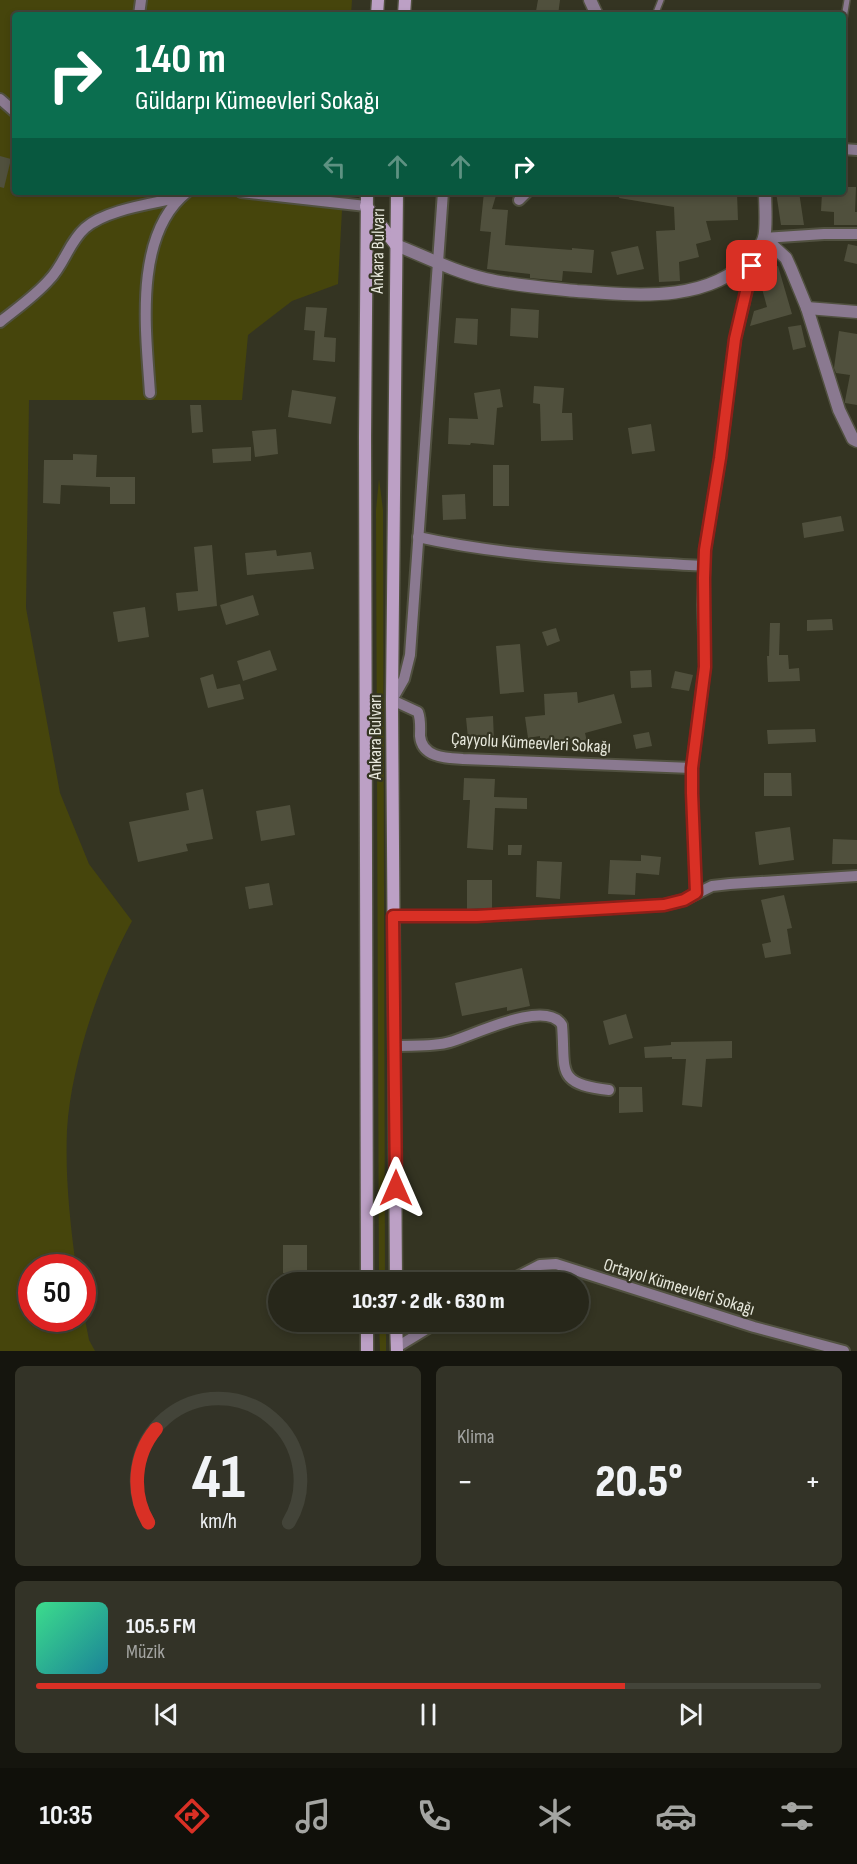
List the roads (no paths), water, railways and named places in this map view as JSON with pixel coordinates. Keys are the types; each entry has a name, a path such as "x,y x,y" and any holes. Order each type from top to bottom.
{"main road":[{"name":"Ankara Bulvarı","path":"367,195 367,1272"},
{"name":"Ankara Bulvarı","path":"396,1272 392,700 397,195"},
{"path":"366,206 396,245"},
{"path":"367,1332 367,1351"},
{"path":"396,1332 397,1349"}],"street":[{"path":"0,99 12,109"},
{"path":"0,322 49,280 73,242 86,227 114,213 180,195"},
{"path":"150,393 147,286 159,230 166,216 183,195"},
{"path":"268,195 366,206"},
{"path":"392,700 404,679 410,655 443,195"},
{"path":"396,245 466,273 506,283 572,290 653,294 687,290 716,281 739,268 756,250 764,238 765,195"},
{"path":"764,238 857,234"},
{"path":"764,238 786,258 807,308 832,391 856,440"},
{"path":"696,893 692,832 692,768 705,667 704,566 735,339 756,250"},
{"path":"807,308 857,312"},
{"path":"418,537 530,556 704,566"},
{"name":"Çayyolu Kümeevleri Sokağı","path":"392,700 418,712 422,743 425,749 437,756 692,768"},
{"path":"393,916 477,916 664,905 684,900 712,886 752,881 857,876"},
{"path":"395,1046 449,1042 488,1026 544,1016 554,1017 562,1025 564,1067 567,1074 580,1085 609,1090"},
{"name":"Ortayol Kümeevleri Sokağı","path":"526,1272 549,1263 581,1272"},
{"name":"Ortayol Kümeevleri Sokağı","path":"589,1275 754,1328 844,1351"},
{"path":"397,1349 423,1332"}]}
